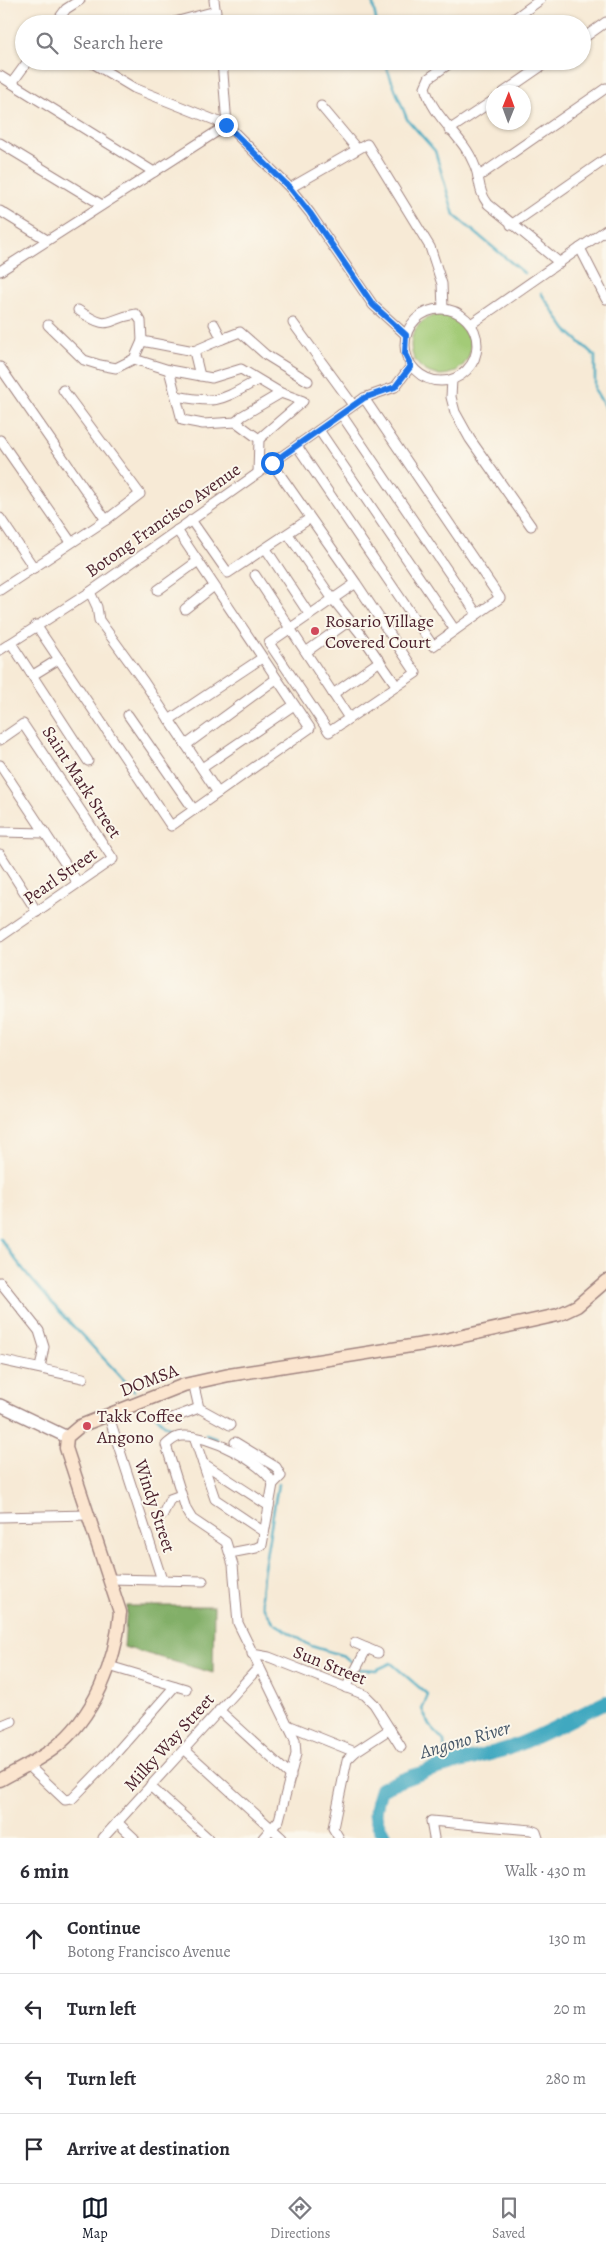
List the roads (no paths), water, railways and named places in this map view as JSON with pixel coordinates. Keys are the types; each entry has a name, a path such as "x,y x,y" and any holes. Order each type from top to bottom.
{"main road":[{"name":"DOMSA","path":"68,1437 80,1426 193,1382 436,1342 558,1314 578,1306 606,1281"},
{"path":"0,1780 53,1749 73,1731 95,1698 118,1639 120,1612 66,1448 68,1437"}],"street":[{"path":"62,15 66,9 80,0"},
{"path":"214,0 216,15"},
{"path":"519,15 540,0"},
{"path":"201,15 216,11"},
{"path":"591,33 606,22"},
{"path":"12,83 21,70"},
{"path":"106,70 134,88 226,125 290,188 310,213 373,305 406,335"},
{"path":"223,70 227,105 226,125"},
{"path":"440,70 429,78 424,87 428,98 449,130 470,155 478,177 480,195 512,225 560,263"},
{"path":"514,85 536,70"},
{"path":"0,76 154,172"},
{"path":"478,177 606,88"},
{"path":"449,130 486,105"},
{"path":"321,106 357,149"},
{"path":"0,271 226,125"},
{"path":"0,143 102,205"},
{"path":"290,188 367,144 430,247 442,284 443,308"},
{"path":"512,225 606,159"},
{"path":"0,211 47,240"},
{"path":"471,324 606,230"},
{"path":"580,248 606,299"},
{"path":"443,308 458,312 471,324 477,336 477,355 468,370 452,380 434,381 421,376 411,366 405,354 406,335 414,320 427,311 443,308"},
{"path":"48,325 84,360 100,366 116,368 134,358 142,342 140,321 136,314 112,322 97,323 78,310"},
{"path":"292,323 353,405"},
{"path":"214,324 222,339"},
{"path":"142,342 194,351 240,332 266,355 308,381"},
{"path":"194,351 200,376"},
{"path":"134,358 169,370 212,378 232,370 241,369 281,393 303,401 259,439 258,473"},
{"name":"Botong Francisco Avenue","path":"0,650 90,592 353,405 364,398 395,387 411,366"},
{"path":"0,367 106,520"},
{"path":"169,370 182,420 203,424 236,422 259,439"},
{"path":"176,396 208,402 221,400 258,380"},
{"path":"452,380 452,397 455,412 462,426 532,526"},
{"path":"1,588 106,520 140,494 63,390"},
{"path":"236,422 242,416 281,393"},
{"path":"296,446 432,646 455,630 500,598 364,398"},
{"path":"341,414 477,614"},
{"path":"319,430 455,630"},
{"path":"0,440 71,542"},
{"path":"272,463 356,583 416,673 329,732 269,643 356,583"},
{"path":"0,518 34,568"},
{"path":"191,520 228,573 309,518"},
{"path":"36,626 171,826 310,728 177,530"},
{"path":"288,534 396,686"},
{"path":"266,549 309,614"},
{"path":"158,590 198,561"},
{"path":"255,574 349,718"},
{"path":"185,609 214,586"},
{"path":"90,592 98,607 99,620 218,792"},
{"path":"306,652 349,621"},
{"path":"11,643 88,761"},
{"path":"170,720 262,658"},
{"path":"32,675 59,659"},
{"path":"334,694 380,661"},
{"path":"186,745 276,679"},
{"path":"202,768 294,705"},
{"path":"128,714 194,810"},
{"name":"Saint Mark Street","path":"0,740 23,724 113,859"},
{"path":"0,766 78,884"},
{"path":"0,832 45,833"},
{"path":"0,854 37,912"},
{"name":"Pearl Street","path":"0,937 113,859"},
{"path":"0,1282 39,1331 44,1347 40,1368"},
{"path":"0,1360 83,1378"},
{"path":"193,1382 199,1408 230,1425"},
{"path":"0,1405 68,1437"},
{"path":"167,1420 199,1408"},
{"name":"Windy Street","path":"108,1414 162,1580"},
{"path":"263,1838 280,1820 297,1749 288,1726 238,1623 230,1553 226,1542 192,1519 181,1496 166,1445 176,1437 194,1437 209,1440 266,1472 273,1484"},
{"path":"194,1437 215,1499 264,1532"},
{"path":"230,1553 262,1545 273,1484 281,1476 276,1467 235,1442"},
{"path":"203,1463 269,1506"},
{"path":"163,1514 170,1499 181,1496"},
{"path":"0,1517 88,1516"},
{"path":"110,1579 203,1581"},
{"path":"355,1643 378,1653"},
{"path":"346,1688 367,1648"},
{"name":"Sun Street","path":"252,1654 269,1657 365,1695 374,1704 400,1746"},
{"path":"109,1666 186,1689"},
{"name":"Milky Way Street","path":"103,1838 258,1667"},
{"path":"28,1765 65,1800 72,1799 109,1761 175,1686"},
{"path":"219,1710 290,1776"},
{"path":"0,1726 12,1721"},
{"path":"288,1726 355,1752"},
{"path":"339,1838 333,1828 346,1760 390,1729"},
{"path":"184,1749 282,1838"},
{"path":"150,1786 208,1838"},
{"path":"434,1838 431,1821 537,1835"},
{"path":"117,1822 134,1838"}],"waterway":[{"path":"372,0 375,15"},
{"path":"388,70 407,119 435,151 454,215 524,273"},
{"path":"541,293 566,330 595,356 595,390 606,409"},
{"path":"0,1238 47,1298 134,1391"},
{"path":"150,1410 169,1427 183,1432"},
{"path":"206,1435 217,1439"},
{"path":"255,1459 270,1468 276,1477"},
{"path":"278,1484 263,1574 261,1597 263,1606 274,1623 311,1646 344,1656 355,1665"},
{"path":"358,1669 376,1670 391,1663 428,1695 422,1709 429,1725 444,1741 445,1767"},
{"name":"Angono River","path":"386,1838 376,1820 376,1809 381,1789 412,1776 522,1743 606,1702"}],"place":[{"name":"Rosario Village Covered Court","path":"315,631"},
{"name":"Takk Coffee Angono","path":"87,1426"}]}
